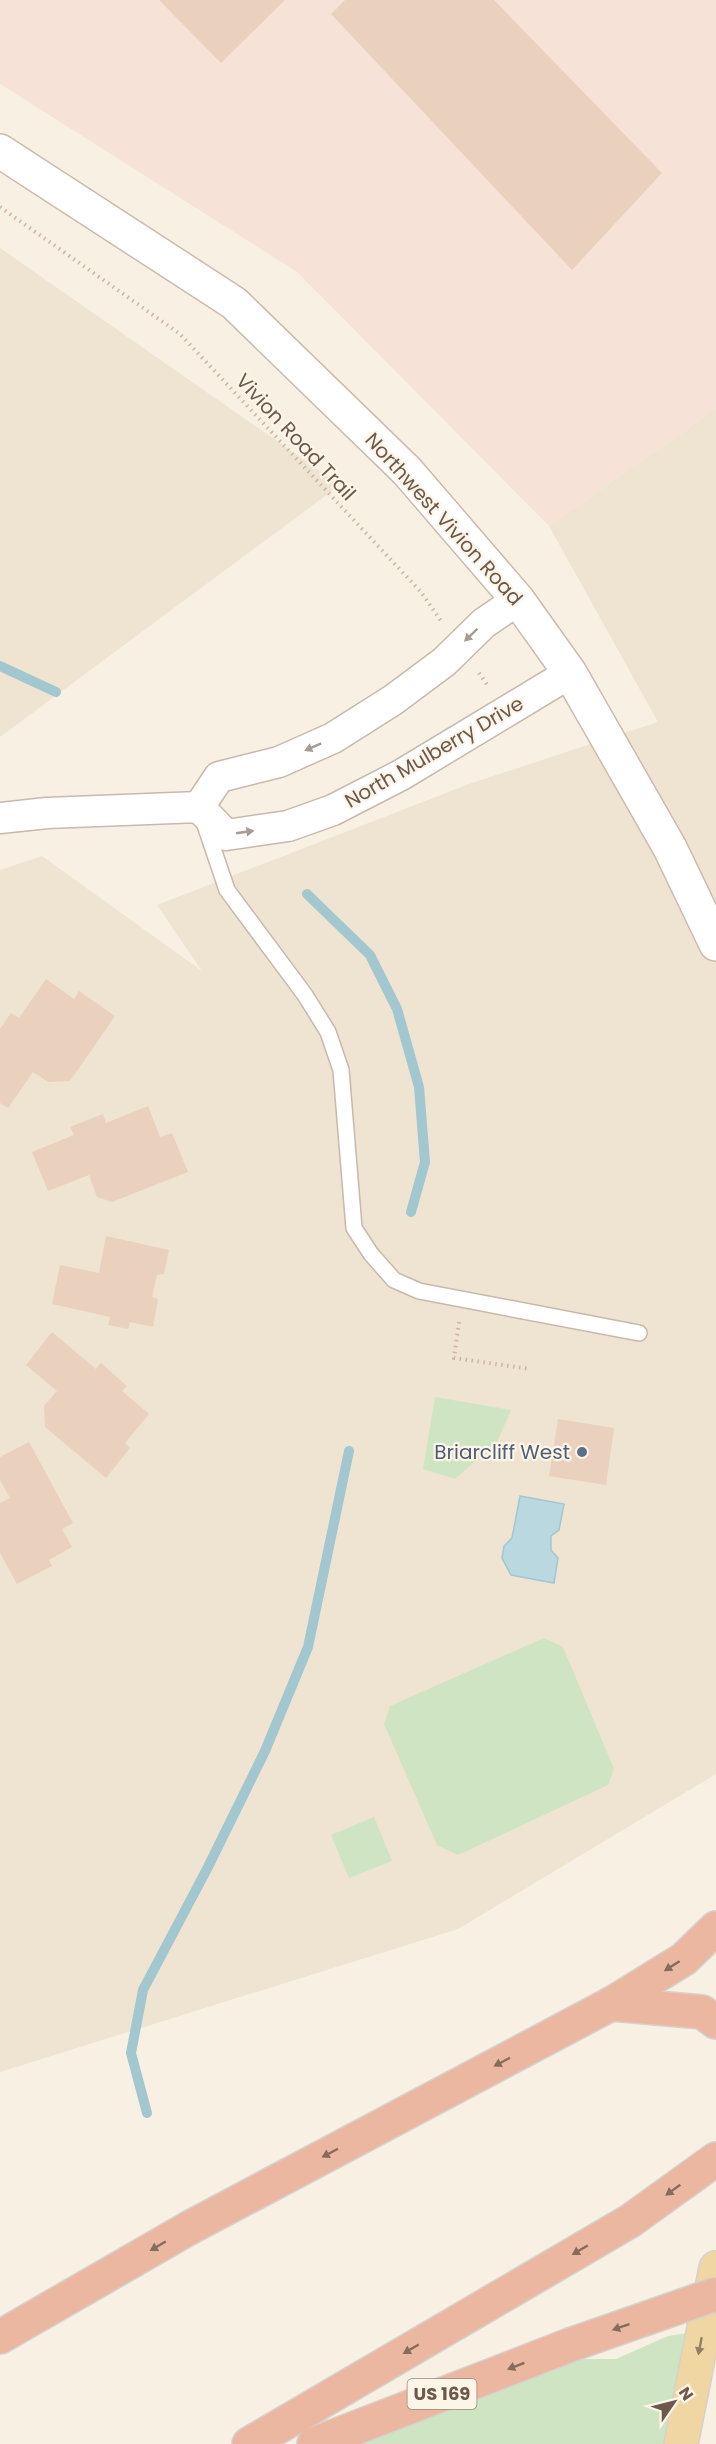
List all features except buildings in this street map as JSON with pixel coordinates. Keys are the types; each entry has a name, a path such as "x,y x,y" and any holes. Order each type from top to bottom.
{"highway":[{"path":"0,2337 189,2228 611,2004 684,1959 716,1928"},
{"path":"611,2004 702,2012 716,2022"},
{"path":"249,2444 630,2221 716,2159"},
{"name":"US 169","path":"314,2444 570,2345 716,2294"}],"main road":[{"name":"Northwest Vivion Road","path":"0,151 234,303 407,471 518,600 570,673 670,848 716,944"},
{"path":"681,2444 716,2268"}],"street":[{"path":"0,818 47,813 199,807 219,777 279,762 333,738 393,700 444,662 484,623 518,600"},
{"name":"North Mulberry Drive","path":"199,807 226,835 288,826 333,810 401,775 570,673"}],"lane":[{"path":"199,807 227,890 305,995 328,1032 341,1070 354,1228 371,1254 394,1280 419,1291 639,1333"}],"path":[{"name":"Vivion Road Trail","path":"0,207 180,334 421,592 507,712"},
{"path":"463,1300 454,1358 530,1369"}],"shaded area":[{"path":"0,0 716,0 716,409 549,526 297,272 0,84"},
{"path":"0,248 340,485 0,737"},
{"name":"Briarcliff West","path":"716,409 716,1774 458,1929 0,2072 0,870 42,856 202,971 157,905 469,784 658,722 549,526"}],"green space":[{"path":"435,1397 511,1410 497,1442 455,1479 423,1469"},
{"path":"544,1638 563,1647 614,1769 608,1785 458,1855 437,1845 384,1724 390,1706"},
{"path":"374,1817 392,1861 349,1878 331,1835"},
{"path":"694,2332 669,2444 354,2444 571,2359 616,2359 668,2336"}],"water":[{"path":"520,1496 564,1504 559,1530 551,1536 551,1550 558,1558 554,1583 511,1575 502,1558 504,1546 512,1538"}],"waterway":[{"path":"0,666 56,692"},
{"path":"307,894 370,955 397,1009 419,1087 425,1162 411,1212"},
{"path":"147,2113 131,2053 143,1990 208,1867 265,1751 308,1647 349,1451"}],"place":[{"name":"Briarcliff West","path":"582,1452"}]}
